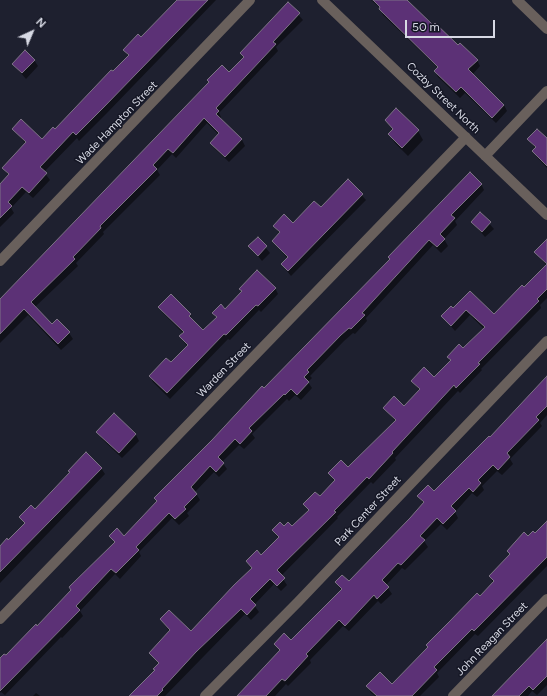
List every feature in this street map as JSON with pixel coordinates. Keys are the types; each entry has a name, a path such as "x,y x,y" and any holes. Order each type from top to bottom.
{"street":[{"name":"Wade Hampton Street","path":"0,261 250,0"},
{"name":"Cozby Street North","path":"322,0 547,215"},
{"path":"517,0 547,29"},
{"path":"485,156 547,91"},
{"name":"Warden Street","path":"0,619 466,137"},
{"name":"Park Center Street","path":"205,696 298,602 547,341"},
{"name":"John Reagan Street","path":"453,696 547,599"}],"building":[{"path":"177,0 208,0 76,135 73,132 40,167 47,173 29,193 22,187 8,202 12,206 0,218 0,184 9,174 2,168 26,142 12,129 21,119 42,139 53,127 55,129 111,70 113,71 129,55 123,50 138,34 141,37"},
{"path":"373,0 407,0 433,25 435,23 458,45 460,43 478,60 468,69 504,105 492,118 461,87 456,92 434,71 438,67 379,9 380,7"},
{"path":"288,2 300,13 273,42 276,44 216,108 219,111 216,114 242,139 225,157 210,143 219,133 204,118 173,153 168,149 153,165 157,169 100,226 101,228 73,257 75,259 31,302 52,324 57,319 70,332 58,344 24,309 0,334 0,299 209,82 207,80 222,65 229,72 244,57 240,53"},
{"path":"25,50 35,60 22,73 12,64"},
{"path":"396,108 419,130 402,148 388,134 393,129 385,120"},
{"path":"537,129 547,138 547,166 532,151 536,147 527,139"},
{"path":"470,172 482,184 451,215 455,218 440,234 445,239 437,247 429,240 362,313 365,315 351,329 349,328 341,335 307,370 309,372 304,377 309,382 297,395 291,389 249,428 252,431 240,444 235,439 218,457 224,463 216,472 210,466 191,487 197,494 184,507 186,509 175,519 169,513 136,547 139,550 116,573 111,569 76,606 80,610 0,691 0,658 4,654 6,655 36,624 37,626 71,590 69,587 115,542 109,536 117,528 124,536 157,501 154,498 212,440 262,386 264,388 390,259 388,257"},
{"path":"348,179 363,194 288,271 281,264 288,257 272,241 280,232 273,226 284,214 293,223 314,201 321,207"},
{"path":"480,212 491,222 482,232 471,222"},
{"path":"258,237 267,246 258,256 248,246"},
{"path":"547,239 547,264 534,252"},
{"path":"547,264 547,289 537,299 539,301 478,363 480,364 456,388 454,385 369,479 367,477 334,511 336,512 277,570 285,578 277,586 270,579 250,599 256,605 247,615 241,609 196,652 157,696 129,696 155,670 153,669 159,663 149,653 170,630 160,619 169,610 191,631 252,568 246,561 257,550 261,555 279,537 272,530 280,522 284,526 288,522 292,526 309,510 303,504 315,492 320,496 335,480 328,473 341,460 348,467 396,420 383,408 394,396 404,406 420,389 411,381 424,367 434,377 451,360 447,357 459,344 463,348 485,327 466,310 451,326 441,316 451,306 453,308 470,291 494,314 522,285 524,287"},
{"path":"257,270 276,288 258,306 256,305 226,335 224,334 167,393 149,376 166,358 171,362 188,345 179,336 184,332 158,307 171,294 191,314 189,316 203,330 217,317 212,313 221,304 225,309 242,291 239,289"},
{"path":"547,376 547,406 536,417 539,420 507,453 510,457 498,470 493,465 478,480 481,483 473,492 469,488 451,506 456,511 443,524 437,518 420,536 425,540 401,565 398,563 382,580 389,587 377,599 374,595 345,626 339,620 306,654 308,656 285,681 282,679 266,696 237,696 280,650 274,644 284,633 291,640 342,589 335,582 342,575 349,581 424,502 417,496 428,485 434,491 489,436 490,437"},
{"path":"114,413 136,434 119,453 96,432"},
{"path":"86,452 102,468 0,572 0,546 25,523 19,517 31,505 35,509 70,472 68,471"},
{"path":"547,521 547,557 474,631 472,629 434,667 437,670 412,696 377,696 366,686 380,672 392,684 428,647 426,645 477,593 480,596 494,581 489,576 510,554 507,551 524,532 528,536 533,531 535,533"},
{"path":"547,639 547,676 533,690 529,686 519,696 492,696"}]}
